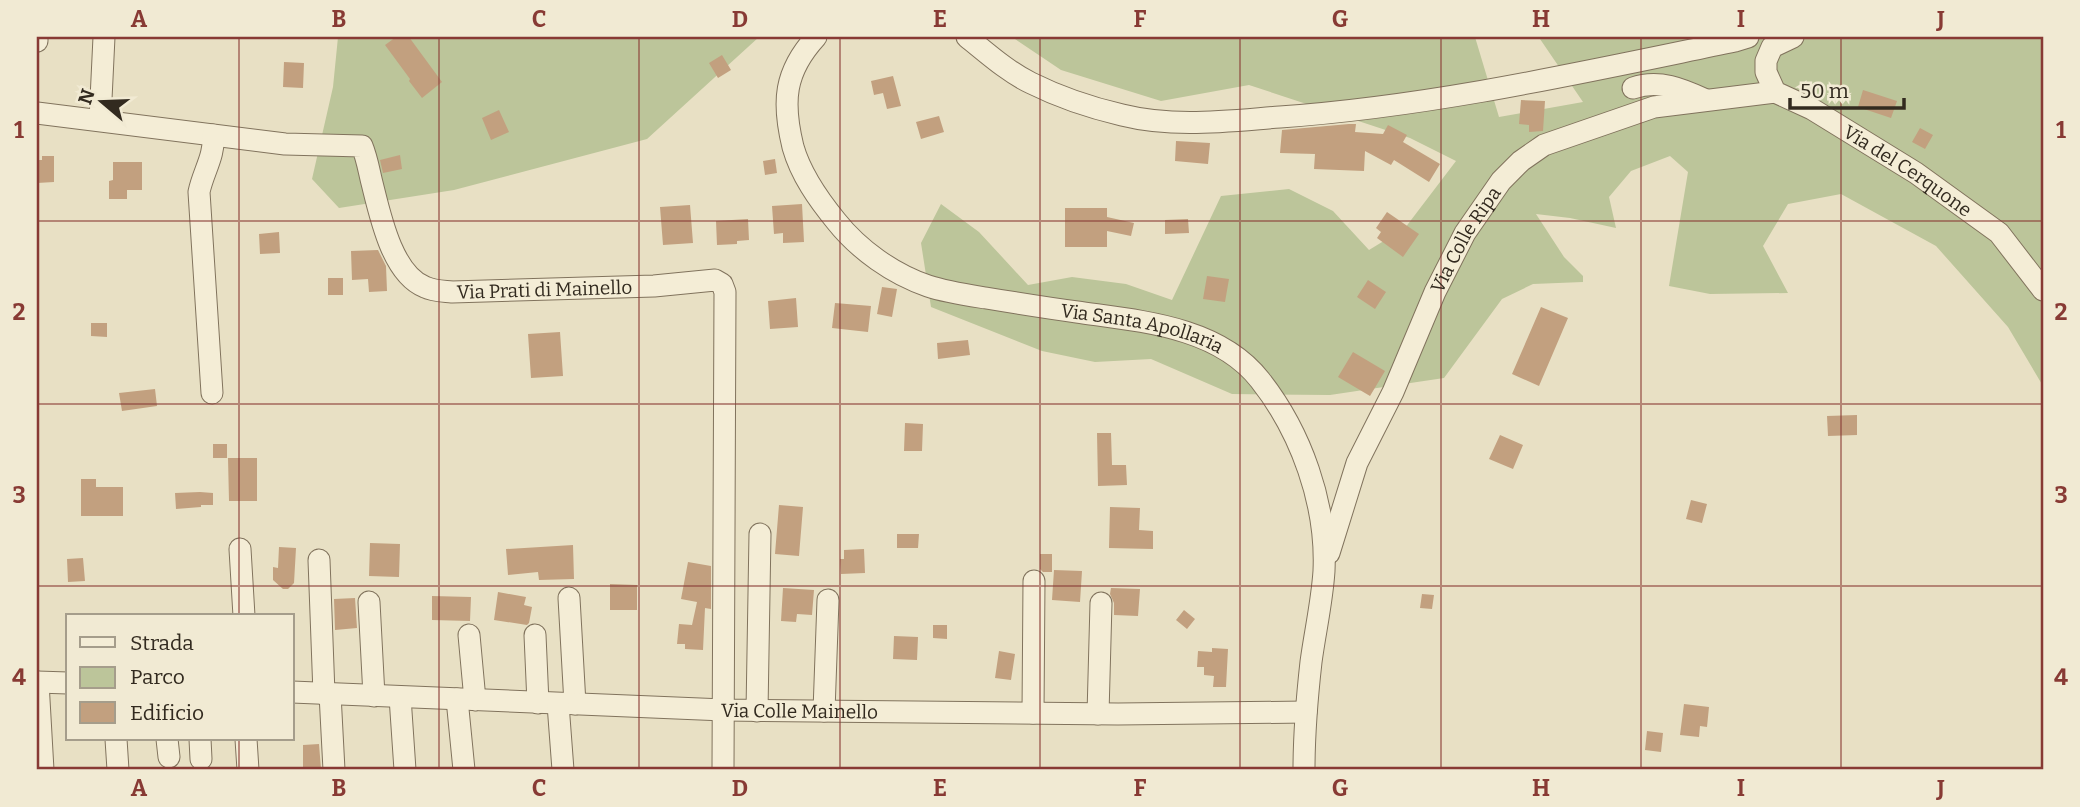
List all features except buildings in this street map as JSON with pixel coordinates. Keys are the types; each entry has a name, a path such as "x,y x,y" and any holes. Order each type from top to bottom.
{"street":[{"path":"100,120 104,37"},
{"name":"Via Santa Apollaria","path":"816,37 799,57 790,76 787,97 788,126 795,154 808,183 827,210 848,236 872,256 929,286 1173,328 1200,338 1239,359 1268,390 1300,449 1313,487 1323,534 1324,571 1306,712 1304,770"},
{"path":"967,37 1031,83 1084,104 1123,115 1169,123 1346,112 1496,90 1748,37"},
{"path":"1775,92 1766,72 1766,61 1772,47 1793,37"},
{"path":"1633,88 1647,83 1677,87 1708,100"},
{"name":"Via Colle Ripa","path":"1324,571 1350,480 1364,447 1393,392 1435,292 1465,233 1501,181 1521,161 1544,145 1654,107 1775,92"},
{"name":"Via del Cerquone","path":"1775,92 1812,109 1916,173 1999,233 2043,290"},
{"name":"Via Prati di Mainello","path":"37,113 285,144 362,146 376,200 395,256 414,281 431,290 452,292 628,287 715,280 722,284 725,292 724,710"},
{"path":"212,393 199,192 212,154 213,135"},
{"path":"757,711 761,534"},
{"path":"240,549 244,614"},
{"path":"319,560 323,694"},
{"path":"1033,713 1034,581"},
{"path":"311,592 334,770"},
{"path":"563,770 557,704 569,598"},
{"path":"824,711 828,600"},
{"path":"369,601 374,696"},
{"path":"1098,714 1101,603"},
{"path":"464,770 469,635"},
{"path":"535,635 557,704"},
{"path":"43,770 37,682 66,683"},
{"name":"Via Colle Mainello","path":"294,692 757,711 1098,714 1306,712"},
{"path":"400,697 405,770"},
{"path":"723,770 724,710"},
{"path":"116,740 118,770"},
{"path":"124,740 126,770"},
{"path":"246,740 248,770"}],"green space":[{"path":"338,37 759,37 647,139 454,190 339,208 312,179 333,87"},
{"path":"1012,37 1475,37 1499,117 1583,102 1540,39 2043,37 2043,386 2008,327 1936,246 1841,194 1788,204 1763,246 1788,293 1710,294 1669,286 1688,172 1670,156 1631,171 1609,197 1616,228 1536,214 1564,257 1583,276 1583,282 1533,284 1502,299 1444,378 1330,395 1232,394 1151,359 1095,362 1042,351 931,307 921,243 941,204 979,232 1028,285 1072,277 1126,284 1172,300 1221,196 1289,189 1333,211 1369,250 1405,228 1456,161 1410,138 1249,85 1161,101 1061,70"}]}
